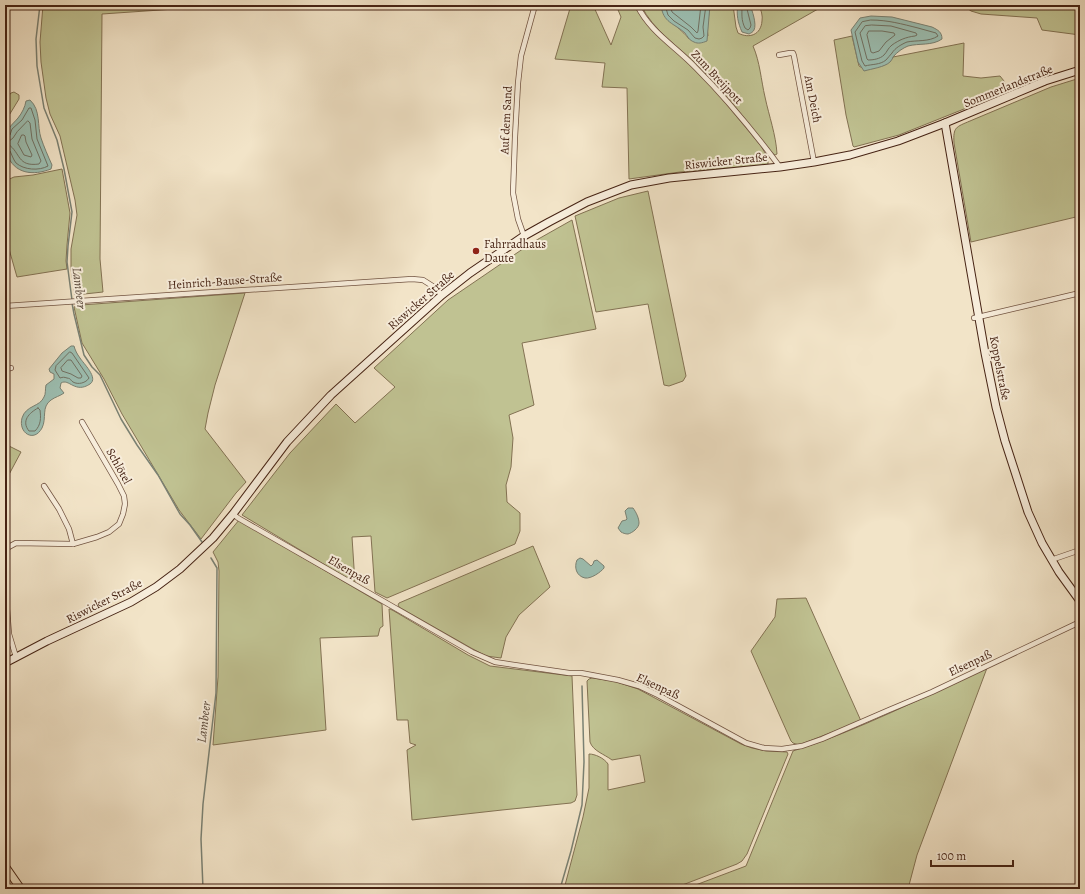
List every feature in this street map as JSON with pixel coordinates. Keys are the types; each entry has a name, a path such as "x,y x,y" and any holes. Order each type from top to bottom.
{"main road":[{"path":"5,866 21,889"}],"street":[{"name":"Auf dem Sand","path":"524,236 518,219 513,193 515,137 521,56 535,5"},
{"name":"Zum Breijpott","path":"637,5 642,16 661,37 687,58 714,86 762,143 780,167"},
{"name":"Am Deich","path":"779,55 793,53 794,56 814,162"},
{"name":"Sommerlandstraße","path":"945,123 1045,81 1080,70"},
{"name":"Riswicker Straße","path":"5,663 131,602 156,587 186,564 213,538 287,442 332,395 442,294 524,236 587,202 631,185 669,178 780,167 850,155 898,141 945,123"},
{"name":"Koppelstraße","path":"945,123 976,317 1005,441 1028,512 1042,543 1051,560 1080,601"},
{"name":"Heinrich-Bause-Straße","path":"5,306 412,279 423,280 442,294"},
{"path":"976,317 1080,293"},
{"path":"5,369 11,368"},
{"name":"Schlötel","path":"5,549 16,543 73,544 109,532 119,524 125,504 124,496 82,422"},
{"path":"44,486 59,509 69,529 73,544"},
{"name":"Elsenpaß","path":"233,514 244,522 482,658 495,662 569,673 581,673 618,680 639,686 746,743 764,748 790,748 802,746 822,739 932,692 1080,622"},
{"path":"1051,560 1080,550"},
{"path":"5,571 9,634 16,657"}],"green space":[{"path":"43,5 233,5 102,14 100,259 103,292 75,295 71,269 71,249 77,215 75,200 60,136 50,114 46,98 40,42"},
{"path":"571,5 593,5 611,45 621,17 616,5 635,5 649,27 693,67 712,87 761,146 768,158 768,164 680,172 629,179 627,88 602,87 605,63 555,59"},
{"path":"641,5 661,5 662,10 668,19 689,39 708,36 707,27 710,5 733,5 738,33 750,36 757,33 761,26 762,17 759,5 825,5 753,46 759,65 774,133 777,154 775,155 772,153 719,87 652,23"},
{"path":"963,5 1080,5 1080,35 1042,30 1037,18 981,14 971,11"},
{"path":"852,36 859,66 866,70 884,65 891,61 893,57 964,43 963,76 981,78 1000,76 1004,81 1007,91 899,135 854,147 846,115 834,40"},
{"path":"1080,78 1080,216 971,242 954,143 956,128 1051,87"},
{"path":"14,92 19,95 19,99 8,117 5,118 5,100 11,93"},
{"path":"62,169 70,213 66,261 67,269 17,277 5,235 5,181 14,177"},
{"path":"648,191 686,376 683,381 669,386 664,385 648,304 596,312 575,216 619,198"},
{"path":"572,220 596,329 522,343 534,405 509,415 513,438 511,467 506,485 507,502 520,513 520,531 515,544 387,598 375,592 371,536 352,537 355,583 242,515 290,453 336,404 355,423 395,387 374,368 448,300 533,242"},
{"path":"245,293 215,385 205,429 246,482 201,539 179,510 82,343 74,307 81,305"},
{"path":"9,446 21,452 5,482 5,453"},
{"path":"239,520 382,604 383,626 380,628 378,636 320,638 326,730 213,745 218,677 219,571 218,562 213,552"},
{"path":"533,546 550,587 519,615 506,637 501,658 486,656 399,607 398,605 399,603"},
{"path":"806,598 861,721 799,745 791,741 751,651 775,617 777,599"},
{"path":"389,609 468,655 490,666 572,676 577,795 575,801 571,803 412,820 407,750 416,745 410,743 408,720 397,720"},
{"path":"987,668 917,855 908,889 685,889 746,866 793,751 818,743 867,723"},
{"path":"592,678 614,681 638,689 741,744 766,751 787,752 788,754 747,854 742,861 672,889 564,889 589,788 589,754 599,757 608,764 608,790 645,782 640,755 612,760 591,745 587,681"}],"water":[{"path":"661,5 710,5 707,41 696,43 691,40 685,33 664,16"},
{"path":"738,5 750,5 751,7 755,27 749,34 742,32 738,22"},
{"path":"871,16 892,17 932,27 939,32 942,39 930,44 908,46 896,53 888,64 864,71 858,62 851,30 860,18"},
{"path":"30,100 36,108 41,138 52,165 51,169 31,173 25,172 14,166 7,154 5,144 5,137 8,130 21,114 26,101"},
{"path":"71,346 74,346 78,355 92,374 92,381 85,387 76,387 67,382 61,383 60,388 64,393 53,399 46,406 42,428 39,432 35,435 31,435 24,432 21,423 24,414 42,400 45,394 46,385 54,379 54,374 50,372 49,369 62,353"},
{"path":"628,508 633,508 639,523 635,530 631,533 625,534 618,528 622,521 627,519 625,511"},
{"path":"580,558 591,566 594,561 597,560 604,566 604,568 593,576 587,578 582,577 576,571 577,560"}],"waterway":[{"name":"Lambeer","path":"40,5 36,39 37,66 44,108 57,140 72,212 67,262 72,300"},
{"name":"Lambeer","path":"72,303 84,355 92,367 100,375 121,419 158,475 180,514 202,542"},
{"name":"Lambeer","path":"203,889 201,839 203,804 216,693 217,568 211,558"},
{"path":"560,889 582,805 584,762 582,686"}],"place":[{"name":"Fahrradhaus Daute","path":"476,251"}]}
